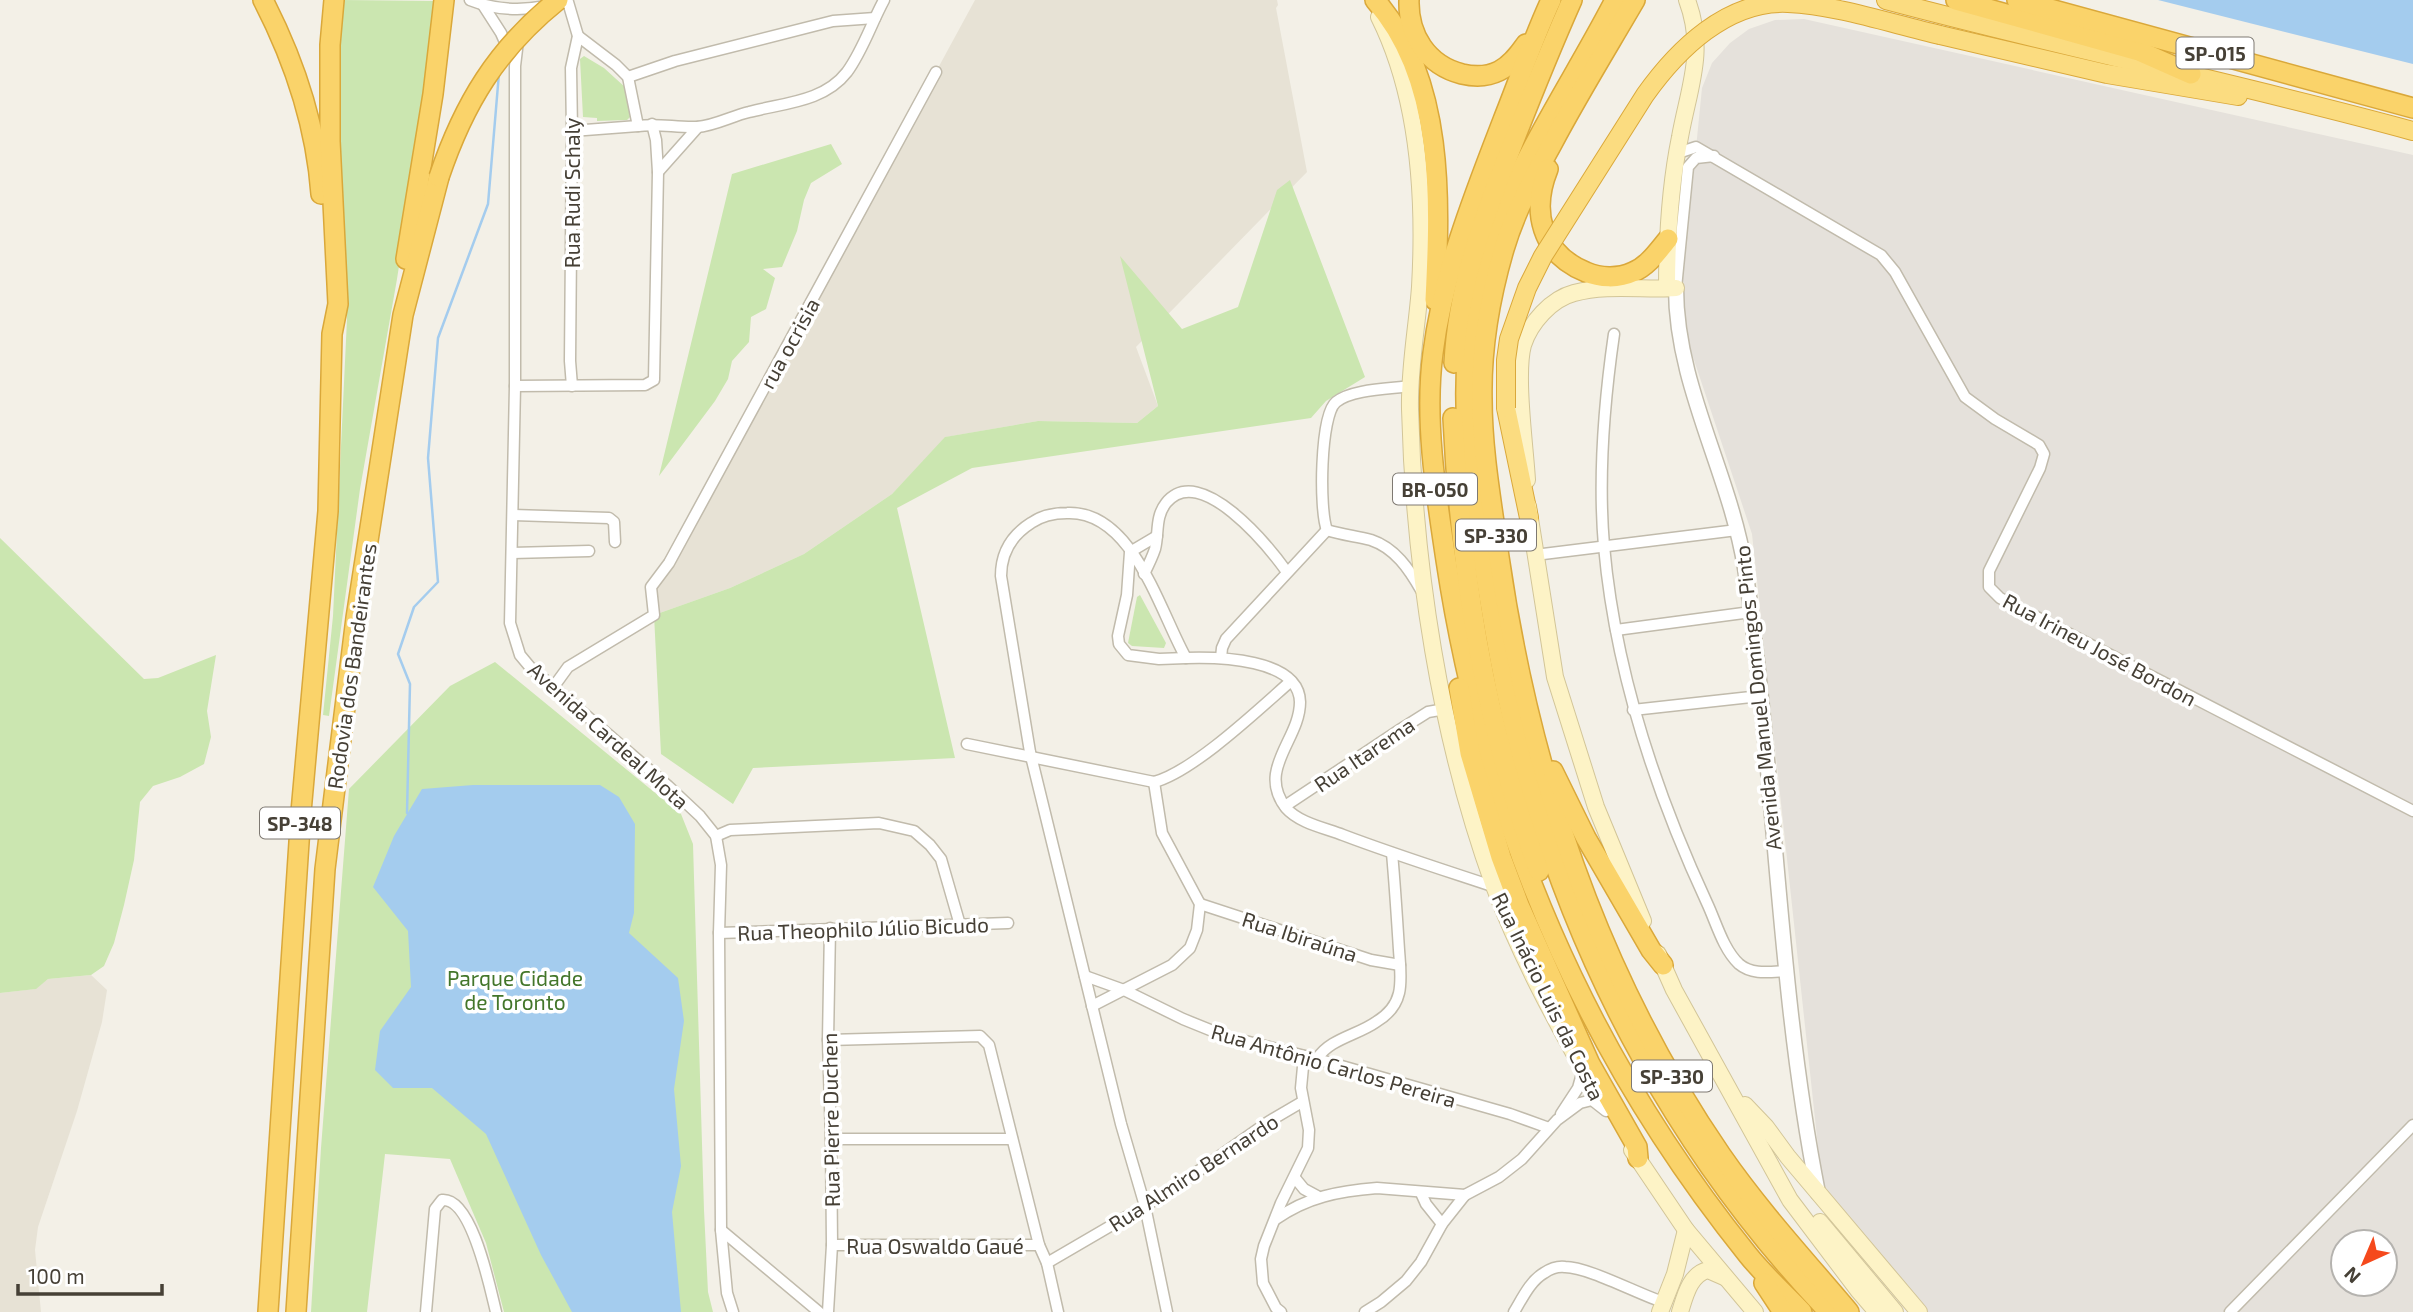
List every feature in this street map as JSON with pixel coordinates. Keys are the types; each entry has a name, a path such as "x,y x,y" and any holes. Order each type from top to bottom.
{"highway":[{"path":"263,0 281,35 297,79 312,134 320,182 332,334"},
{"path":"429,176 433,94 444,0"},
{"path":"1372,0 1396,27 1408,50 1418,74 1431,134 1437,213 1432,354"},
{"path":"1409,0 1411,25 1424,51 1442,66 1477,77 1501,70 1512,62 1539,27"},
{"path":"1572,0 1501,195 1477,296 1467,356 1465,391 1473,486 1500,662 1524,768 1553,861 1612,1002 1670,1107 1732,1198 1829,1312"},
{"path":"1601,1033 1538,867 1511,782 1488,687 1464,539 1452,398 1454,350 1462,298 1476,244 1501,195 1615,0"},
{"name":"SP-330","path":"1635,0 1526,190 1504,247 1490,304 1483,353 1482,398 1485,450 1502,579 1528,716 1553,806 1577,877 1628,995 1660,1056 1722,1156 1849,1312"},
{"path":"1886,0 2413,131"},
{"path":"1955,0 2139,51 2191,74"},
{"name":"SP-015","path":"2017,0 2413,108"},
{"path":"429,176 449,146 475,91 498,58 566,1"},
{"path":"332,334 338,304 330,141 330,45 334,2"},
{"path":"1529,518 1506,408 1509,339 1527,288 1543,256 1658,76 1707,28 1735,15 1770,4 1786,2 1815,5 2107,74 2236,96 2264,92"},
{"path":"1432,354 1453,260 1478,185 1549,4"},
{"path":"1567,115 1541,189 1542,224 1555,253 1574,268 1595,276 1614,277 1631,274 1644,266 1668,239"},
{"name":"Rodovia dos Bandeirantes","path":"296,1312 325,869 356,618 403,315 429,176"},
{"name":"Rodovia dos Bandeirantes","path":"268,1312 301,813 328,512 332,334"},
{"name":"BR-050","path":"1432,354 1434,481 1455,622 1478,718 1518,851 1561,956 1601,1033"},
{"path":"1455,622 1453,655 1470,753 1501,857 1519,905 1590,1064 1637,1147 1638,1158"},
{"path":"1528,716 1539,731 1554,775 1580,826 1662,965"},
{"name":"SP-330","path":"1601,1033 1639,1101 1677,1159 1750,1257 1802,1312"},
{"path":"1750,1257 1773,1301 1783,1312"}],"main road":[{"name":"Rua Inácio Luis da Costa","path":"1372,0 1397,59 1413,129 1420,288 1410,386 1414,486 1424,597 1445,709 1477,832 1495,887 1531,970 1606,1111 1686,1230 1755,1312"},
{"path":"1687,0 1696,30 1696,63 1678,153 1668,239 1671,288 1613,288 1571,293 1549,307 1532,328 1523,346 1521,358 1529,518 1555,677 1575,746 1619,867 1674,990 1790,1200 1877,1312"},
{"path":"1731,1091 1766,1127 1788,1157 1919,1312"},
{"path":"1753,1134 1775,1158 1819,1221 1895,1312"},
{"path":"1662,1307 1675,1274 1686,1230"},
{"path":"1680,1312 1689,1287 1702,1271 1708,1270 1727,1278"}],"street":[{"path":"470,0 509,9 530,9 566,1"},
{"path":"572,131 652,124 698,127 808,99 825,91 846,73 862,48 884,0"},
{"name":"Rua Rudi Schaly","path":"566,1 578,36 570,68 572,386"},
{"name":"Avenida Cardeal Mota","path":"483,5 501,33 515,66"},
{"name":"Avenida Cardeal Mota","path":"530,9 520,36 515,66 515,386 510,623 513,639 525,661 552,689 668,786 700,816 716,836"},
{"path":"628,77 675,61 833,21 875,18"},
{"path":"578,36 628,77 638,126"},
{"name":"rua ocrisia","path":"552,689 568,667 654,615 651,587 669,563 936,72"},
{"path":"515,386 645,385 654,380 658,172 652,124"},
{"path":"658,172 698,127"},
{"path":"1678,153 1696,147 1714,156"},
{"name":"Avenida Manuel Domingos Pinto","path":"1714,156 1696,158 1688,167 1671,288 1682,351 1694,396 1737,530 1751,612 1785,971 1807,1138 1818,1192"},
{"name":"Rua Irineu José Bordon","path":"1714,156 1881,255 1895,272 1965,397 1995,419 2039,445 2043,458 2040,468 1989,571 1990,587 1994,592 2020,610 2413,811"},
{"path":"1614,334 1605,404 1604,546 1616,630 1633,710 1676,831 1728,948 1741,965 1750,970 1785,971"},
{"path":"1221,658 1226,639 1327,530 1322,507 1325,425 1329,411 1337,401 1351,394 1410,386"},
{"path":"1127,590 1146,577 1156,547 1158,522 1165,504 1179,493 1195,492 1211,498 1231,511 1254,532 1287,572"},
{"path":"513,514 609,518 614,522 615,541"},
{"path":"1167,1312 1145,1206 1129,1155 1032,758 1001,576 1001,562 1005,550 1033,521 1056,514 1092,516 1107,525 1130,552 1146,577 1186,658"},
{"name":"Rua Inácio Luis da Costa","path":"1327,530 1371,540 1391,550 1409,569 1424,597"},
{"path":"1535,555 1737,530"},
{"path":"1130,552 1157,536"},
{"path":"512,553 589,551"},
{"path":"1130,552 1127,590 1118,636 1122,651 1138,657 1221,658 1271,668 1291,681 1298,692 1300,704 1275,780 1279,797 1293,815 1392,853 1495,887"},
{"path":"1616,630 1751,612"},
{"path":"967,744 1154,782 1190,765 1291,681"},
{"path":"1633,710 1760,696"},
{"name":"Rua Itarema","path":"1285,806 1428,712 1445,709"},
{"path":"1092,1006 1164,970 1190,947 1197,930 1200,904 1161,833 1154,782"},
{"path":"733,1312 727,1293 721,1230 719,933 722,865 716,836 730,830 879,823 914,831 941,859 960,925"},
{"path":"1317,1059 1326,1048 1374,1024 1387,1014 1399,992 1400,965 1392,853"},
{"name":"Rua Ibiraúna","path":"1200,904 1371,960 1400,965"},
{"name":"Rua Theophilo Júlio Bicudo","path":"719,933 1008,923"},
{"name":"Rua Pierre Duchen","path":"828,1312 832,1245 828,1040 830,928"},
{"name":"Rua Antônio Carlos Pereira","path":"1085,976 1124,990 1183,1020 1225,1037 1317,1059 1553,1124"},
{"path":"828,1040 979,1036 993,1051 1012,1139 1058,1312"},
{"path":"1276,1311 1263,1283 1261,1259 1264,1246 1306,1157 1310,1140 1302,1102 1301,1075 1304,1056"},
{"path":"1365,1312 1406,1281 1421,1262 1442,1224 1465,1195 1522,1159 1553,1124 1578,1088 1583,1070"},
{"path":"1553,1124 1586,1100 1597,1102 1606,1111"},
{"name":"Rua Almiro Bernardo","path":"1047,1263 1167,1194 1273,1118 1302,1102"},
{"path":"2230,1312 2413,1125"},
{"path":"1788,1157 1807,1138"},
{"path":"831,1139 1012,1139"},
{"path":"1295,1178 1304,1189 1317,1196"},
{"path":"1276,1219 1317,1196 1377,1188 1465,1195"},
{"path":"1421,1193 1426,1205 1442,1224"},
{"path":"425,1312 435,1209 442,1200 455,1203 465,1216 484,1265 496,1312"},
{"path":"721,1230 819,1312"},
{"name":"Rua Oswaldo Gaué","path":"832,1245 1039,1244"},
{"path":"1514,1312 1532,1283 1542,1273 1555,1267 1567,1266 1584,1271 1662,1307"}],"shaded area":[{"path":"975,0 1277,0 1276,8 1307,172 1136,347 1158,406 1137,423 1038,421 946,437 892,494 804,554 730,588 654,615 651,587 669,563"},
{"path":"1804,19 2413,155 2413,1312 1926,1312 1823,1193 1752,534 1689,345 1682,288 1702,88 1712,63 1730,43 1749,29 1775,20"},
{"path":"91,975 107,990 102,1022 77,1111 38,1227 35,1250 41,1312 0,1312 0,993 35,989 48,979"}],"green space":[{"path":"343,0 434,1 431,59 397,279 360,489 329,716 323,715 333,616 347,319 340,150 334,88"},
{"path":"584,56 604,68 626,88 630,117 627,120 597,121 597,118 583,117 580,59"},
{"path":"831,144 842,164 811,183 797,231 782,267 763,269 775,278 766,309 751,317 749,342 732,361 728,379 715,401 659,476 732,174"},
{"path":"1290,180 1365,377 1326,401 1311,418 972,468 897,508 955,758 753,768 733,804 661,754 654,615 730,588 804,554 892,494 945,437 1038,421 1137,423 1158,406 1120,256 1182,329 1238,307 1277,190"},
{"path":"0,538 144,679 158,678 216,655 207,711 211,737 204,764 180,777 153,786 140,802 134,860 114,943 104,966 91,975 48,979 36,989 0,993"},
{"path":"1140,595 1166,643 1164,648 1132,646 1128,643 1137,597"},
{"name":"Parque Cidade de Toronto","path":"495,662 681,814 693,844 704,1210 708,1292 713,1312 504,1312 486,1243 450,1159 385,1154 367,1312 311,1312 349,789 450,686"}],"water":[{"path":"2158,0 2413,0 2413,64"},
{"name":"Parque Cidade de Toronto","path":"473,785 600,785 619,797 635,824 634,913 629,933 678,978 684,1021 674,1089 681,1166 672,1212 681,1312 572,1312 541,1255 486,1134 432,1088 393,1088 375,1070 380,1031 411,987 408,931 373,887 394,836 422,789"}],"waterway":[{"path":"407,813 410,684 398,654 414,607 438,582 428,458 438,338 488,204 499,73"}]}
